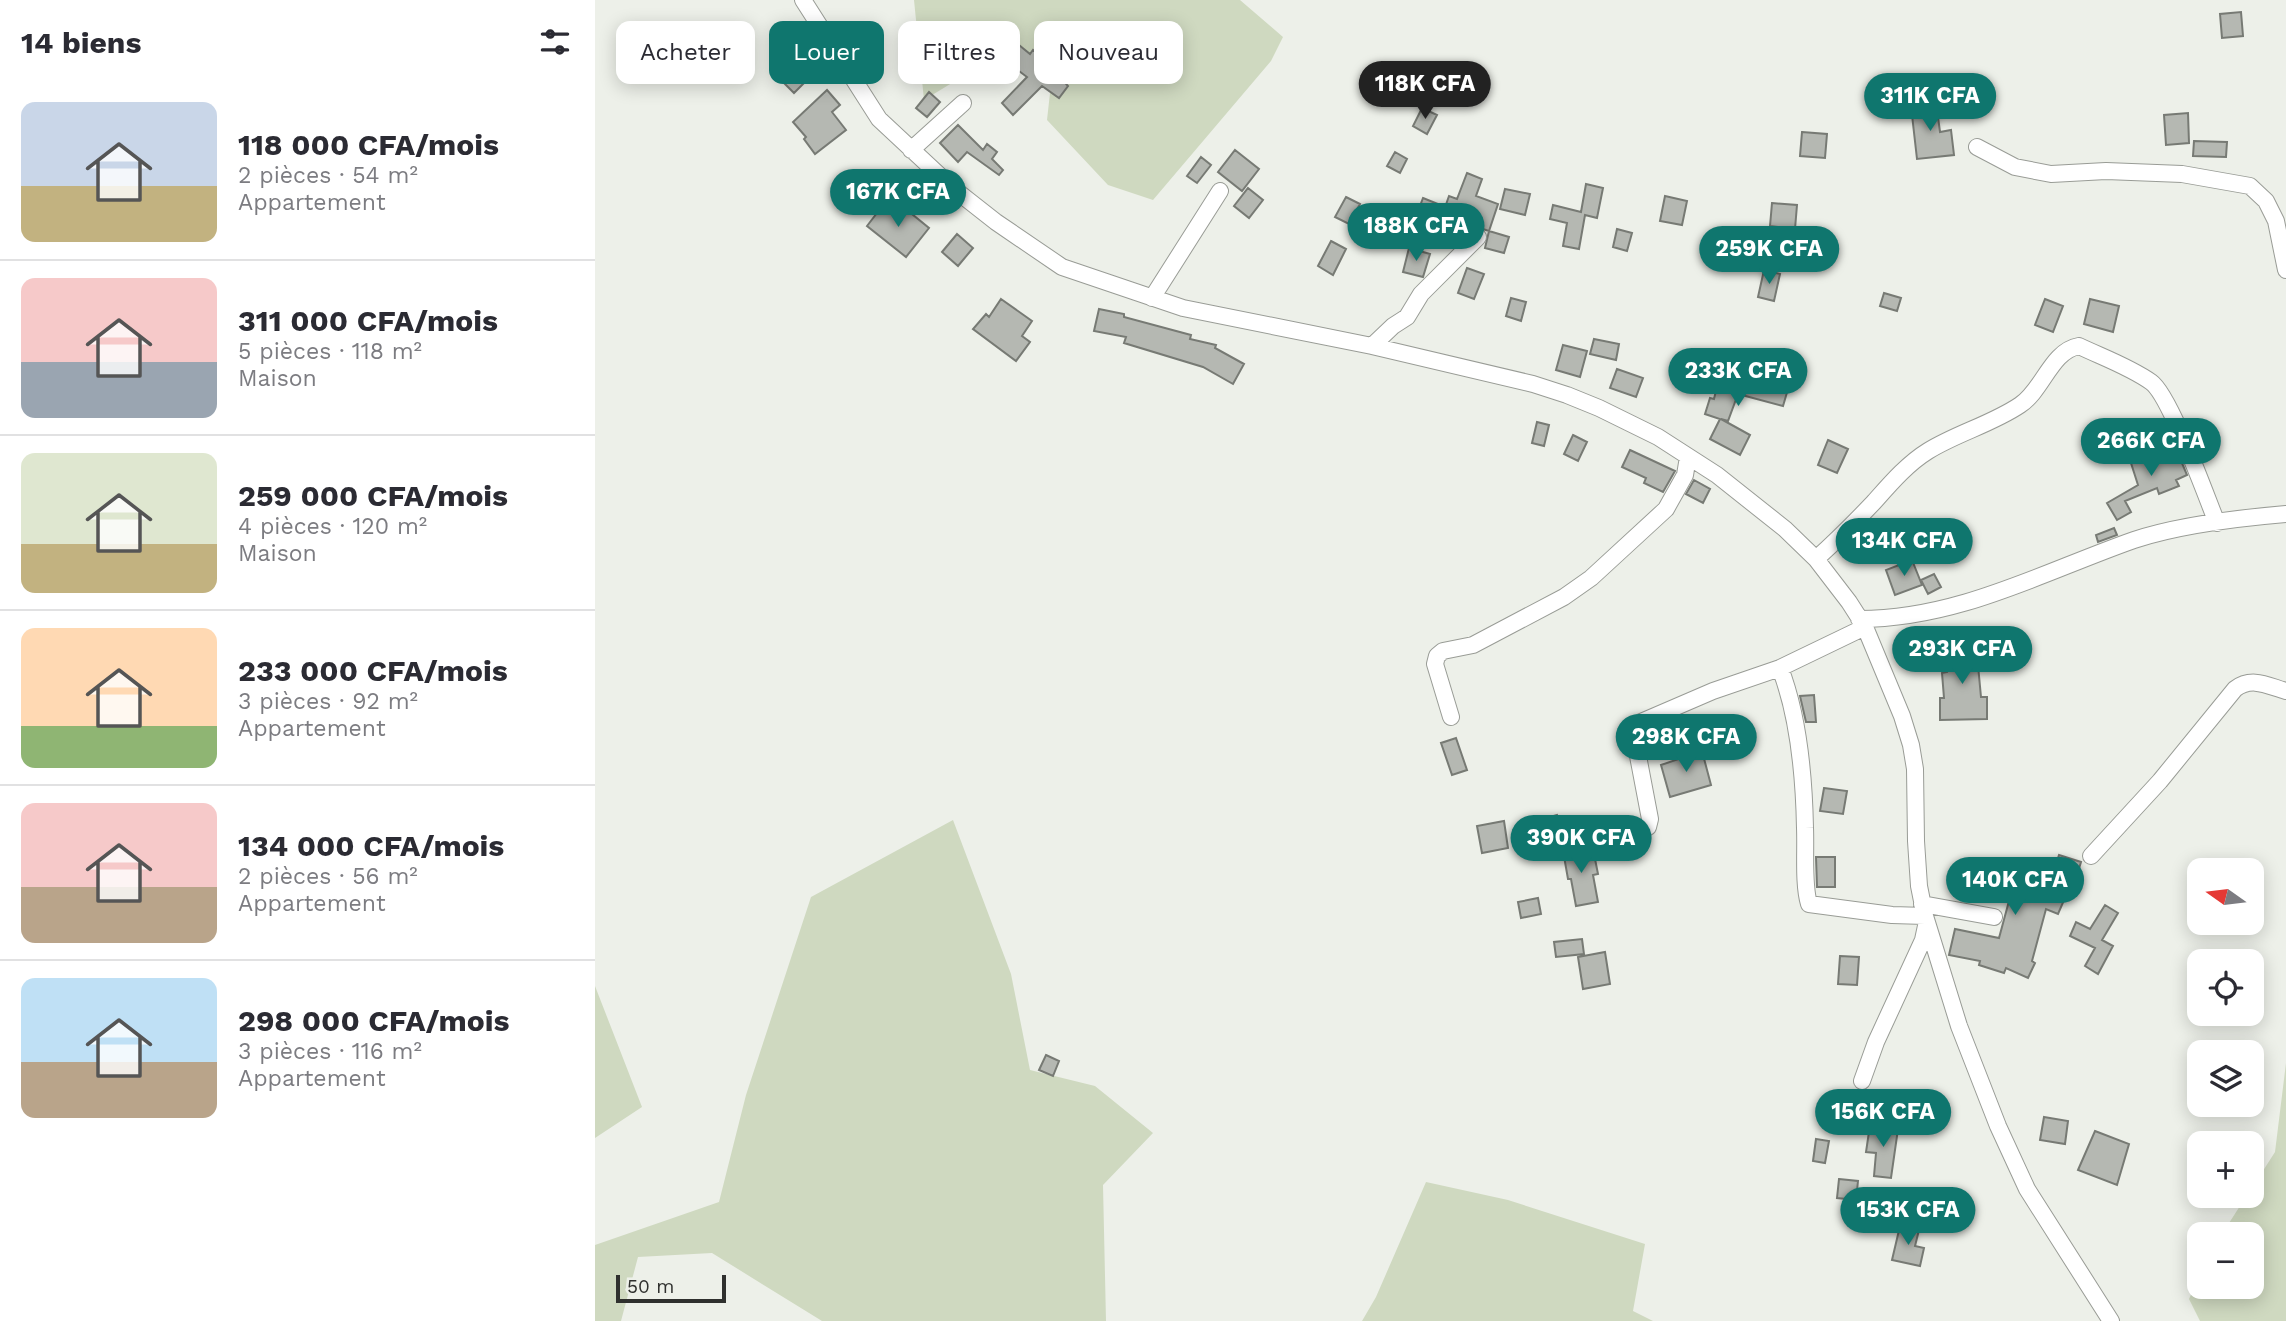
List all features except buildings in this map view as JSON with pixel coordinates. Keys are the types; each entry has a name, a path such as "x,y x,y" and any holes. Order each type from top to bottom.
{"street":[{"path":"803,0 879,119 911,150 996,222 1062,267 1183,308 1372,346 1533,384 1567,395 1658,437 1717,475 1785,529 1816,559 1862,623 1902,716 1911,745 1915,769 1916,841 1925,914 1959,1026 1998,1126 2028,1189 2111,1321"},
{"path":"911,150 963,103"},
{"path":"1977,147 2015,167 2051,174 2182,174 2250,186 2266,201 2276,221 2286,270"},
{"path":"1153,298 1220,191"},
{"path":"1372,346 1407,317 1421,294 1478,237"},
{"path":"1816,559 1841,537 1902,472 1928,451 2021,405 2036,390 2061,355 2068,348 2079,346 2154,383 2176,425 2217,523"},
{"path":"1451,718 1435,664 1437,656 1443,651 1473,645 1564,597 1591,578 1652,525 1666,509 1685,475 1688,457"},
{"path":"1573,837 1642,830 1648,827 1650,819 1634,736 1636,727 1641,722 1713,691 1780,668 1862,623 1967,603 2016,587 2136,540 2217,523 2286,514"},
{"path":"1780,668 1796,732 1805,802 1809,904 1892,915 1994,917"},
{"path":"2091,856 2160,781 2235,689 2243,683 2254,681 2286,691"},
{"path":"1862,1082 1876,1042 1923,940 1925,914"}],"green space":[{"path":"914,0 1240,0 1283,37 1271,61 1153,200 1108,185 1047,120 1051,84 1183,84 1183,21 1034,21 1034,68 1020,56 1020,21 916,21"},
{"path":"922,84 950,84 924,100"},
{"path":"953,820 1011,974 1030,1070 1095,1086 1153,1133 1103,1185 1106,1321 822,1321 712,1253 638,1257 621,1321 595,1321 595,1245 719,1202 746,1095 811,897"},
{"path":"595,986 642,1107 595,1138"},
{"path":"2286,1063 2286,1321 2200,1321 2189,1299 2264,1299 2264,1222 2230,1222 2239,1208 2264,1208 2264,1169 2275,1152"},
{"path":"1426,1182 1508,1200 1645,1244 1633,1311 1653,1321 1362,1321 1376,1297"}]}
